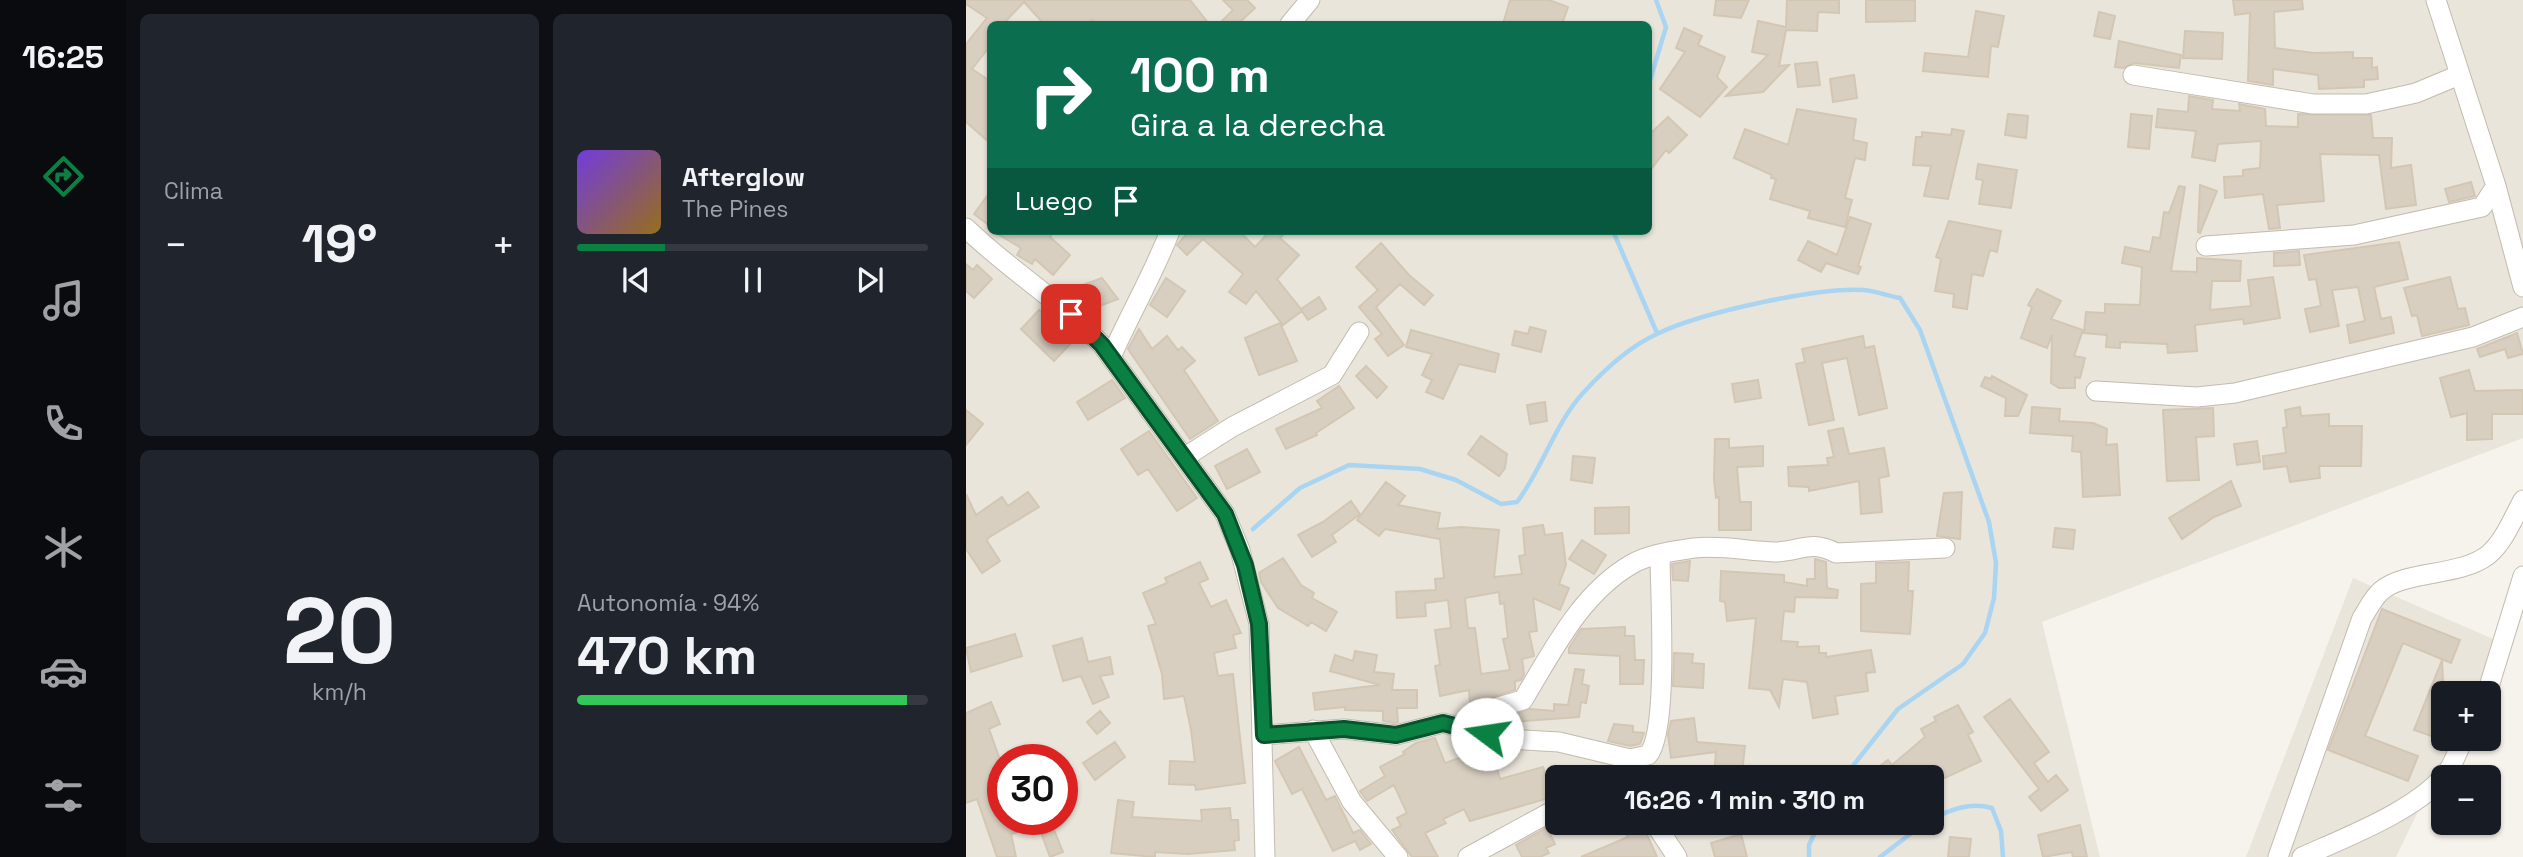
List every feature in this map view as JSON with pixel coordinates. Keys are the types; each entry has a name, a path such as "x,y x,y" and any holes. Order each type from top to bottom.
{"street":[{"path":"1292,21 1310,0"},
{"path":"2436,0 2496,186 2523,286"},
{"path":"2133,75 2313,104 2366,104 2416,93 2459,75"},
{"path":"2206,246 2354,235 2399,227 2482,207 2496,186"},
{"path":"966,228 992,253 1082,324 1111,357 1225,514 1250,580 1259,624 1264,735 1265,857"},
{"path":"1111,357 1135,303 1155,271 1168,235"},
{"path":"2096,391 2197,397 2235,393 2446,344 2506,326 2523,317"},
{"path":"1185,457 1232,427 1332,375 1359,332"},
{"path":"2278,857 2362,618 2374,598 2392,585 2471,565 2489,554 2501,539 2523,500"},
{"path":"1509,739 1500,727 1498,707 1523,700 1539,668 1589,599 1631,564 1695,548 1741,546 1774,552 1822,545 1836,553 1945,548"},
{"path":"1264,735 1344,729 1396,735 1443,723 1509,739 1559,742 1630,760 1648,755 1654,749 1661,684 1660,555"},
{"path":"2491,681 2523,576"},
{"path":"1313,730 1352,802 1398,857"},
{"path":"2301,857 2378,823 2427,791 2449,770 2458,751"},
{"path":"1468,857 1545,815"},
{"path":"1663,835 1677,857"}],"shaded area":[{"path":"966,0 2523,0 2523,438 2042,622 2100,857 966,857"},
{"path":"2353,578 2500,642 2481,681 2431,681 2431,751 2447,751 2440,765 2431,765 2431,785 2396,857 2246,857"}],"building":[{"path":"966,0 1190,0 1207,21 1041,21 1024,2 1006,21 987,21 987,50 972,69 987,79 987,140 966,122 966,44 987,18 966,4"},
{"path":"1223,0 1247,0 1255,8 1241,21 1222,21 1233,10"},
{"path":"1510,0 1549,0 1568,7 1563,21 1504,21"},
{"path":"1716,0 1749,0 1741,18 1714,15"},
{"path":"1787,0 1839,0 1839,13 1818,12 1817,31 1786,30 1779,66 1789,65 1763,92 1726,96 1768,55 1752,52 1758,21 1786,27"},
{"path":"1866,0 1915,0 1915,21 1866,22"},
{"path":"2233,0 2302,0 2303,9 2274,12 2275,48 2314,53 2353,52 2353,58 2372,58 2372,68 2377,67 2378,79 2364,80 2364,87 2319,89 2318,75 2273,69 2273,85 2248,81 2250,13 2235,15"},
{"path":"1976,11 2004,16 1998,47 1991,46 1988,77 1923,71 1925,53 1968,57"},
{"path":"2099,12 2115,16 2110,39 2094,36"},
{"path":"1684,28 1702,36 1698,45 1725,57 1717,77 1727,87 1700,117 1660,89 1685,52 1676,48"},
{"path":"2185,31 2223,33 2222,59 2183,58"},
{"path":"2119,41 2181,55 2179,68 2134,63 2123,68 2115,67"},
{"path":"1817,62 1820,85 1798,87 1795,64"},
{"path":"1854,75 1857,98 1833,102 1830,79"},
{"path":"2189,96 2213,100 2212,109 2240,111 2239,104 2265,109 2266,126 2298,127 2298,114 2371,115 2373,138 2392,138 2391,168 2411,165 2416,205 2386,209 2379,155 2320,154 2324,201 2277,205 2280,228 2269,229 2263,194 2225,198 2224,177 2243,176 2243,170 2260,168 2261,141 2218,144 2215,161 2192,157 2196,131 2156,127 2158,109 2188,112"},
{"path":"1797,109 1856,119 1853,140 1867,143 1865,160 1855,158 1845,198 1852,200 1845,227 1808,218 1810,211 1770,199 1776,179 1734,158 1745,129 1788,145"},
{"path":"2008,114 2028,116 2026,138 2005,135"},
{"path":"2131,114 2152,116 2149,149 2128,147"},
{"path":"1668,117 1687,135 1669,153 1666,150 1652,168 1652,132"},
{"path":"1952,129 1964,131 1948,199 1924,196 1931,166 1913,165 1916,137 1922,137 1922,132 1951,135"},
{"path":"1978,164 2017,170 2011,208 1979,204 1983,180 1976,179"},
{"path":"2471,182 2475,196 2449,202 2445,189"},
{"path":"2200,185 2217,191 2200,233 2198,232"},
{"path":"2179,186 2185,187 2171,271 2197,272 2197,258 2241,261 2240,281 2212,281 2210,310 2251,306 2248,280 2273,277 2280,318 2244,324 2243,319 2195,325 2197,351 2168,353 2167,344 2120,342 2120,348 2106,347 2107,335 2084,333 2086,312 2105,313 2105,304 2140,305 2142,267 2122,263 2125,247 2150,252 2153,237 2160,238 2164,212 2169,213"},
{"path":"987,196 987,224 974,214"},
{"path":"1850,217 1871,224 1858,274 1826,263 1821,272 1798,260 1808,241 1837,255"},
{"path":"1949,221 2001,231 1997,252 1990,250 1983,276 1972,274 1967,309 1953,307 1954,294 1935,291 1941,259 1936,257"},
{"path":"1000,235 1051,235 1050,237 1070,255 1053,275 1035,259 1032,264 1017,255 1021,248"},
{"path":"1186,235 1243,235 1255,247 1266,235 1283,235 1280,238 1299,255 1277,279 1301,309 1319,297 1326,309 1308,320 1302,311 1283,325 1256,291 1246,304 1229,292 1243,274 1203,239 1187,255 1177,245"},
{"path":"2399,242 2408,279 2374,287 2381,319 2391,317 2394,333 2350,343 2347,325 2365,321 2358,287 2332,290 2339,326 2310,332 2305,309 2321,306 2316,279 2309,280 2304,255"},
{"path":"1381,243 1409,275 1433,295 1424,305 1400,284 1376,307 1404,345 1388,356 1375,339 1382,334 1359,307 1378,290 1356,267"},
{"path":"2299,251 2300,265 2274,266 2274,253"},
{"path":"966,264 973,270 977,265 992,279 974,298 966,291"},
{"path":"2450,277 2458,309 2465,308 2469,325 2422,336 2417,315 2412,316 2404,288"},
{"path":"1102,278 1118,299 1094,308 1088,300 1080,306 1074,288"},
{"path":"1166,278 1185,291 1167,317 1150,305"},
{"path":"2037,289 2061,301 2051,319 2083,330 2074,356 2085,358 2080,378 2075,377 2075,388 2059,388 2051,383 2052,335 2047,348 2021,338 2032,307 2028,305"},
{"path":"1039,310 1072,342 1054,361 1021,329"},
{"path":"1280,323 1297,361 1259,375 1245,338"},
{"path":"1530,327 1546,331 1541,352 1512,345 1515,331 1528,334"},
{"path":"1139,329 1152,349 1167,336 1178,350 1182,347 1195,361 1184,370 1218,421 1190,439 1128,349"},
{"path":"1411,330 1499,354 1495,372 1459,364 1443,399 1426,392 1432,380 1422,375 1432,354 1406,347"},
{"path":"2517,333 2523,354 2508,358 2505,349 2480,357 2477,349"},
{"path":"1863,336 1865,348 1874,346 1887,408 1859,415 1847,358 1822,363 1834,420 1809,425 1796,364 1805,362 1802,349"},
{"path":"1366,366 1387,387 1377,398 1356,376"},
{"path":"2469,370 2475,391 2523,390 2523,414 2492,414 2492,439 2467,440 2467,413 2451,417 2440,378"},
{"path":"1992,376 2027,395 2018,416 2005,416 2006,398 1981,386 1985,377 1991,379"},
{"path":"1112,380 1125,398 1088,420 1077,402"},
{"path":"1758,380 1761,398 1735,402 1732,384"},
{"path":"1339,386 1354,408 1316,433 1317,435 1286,449 1276,429 1322,408 1317,401"},
{"path":"1545,402 1547,421 1530,424 1527,405"},
{"path":"2032,407 2060,409 2059,421 2093,423 2107,429 2106,445 2117,444 2120,495 2083,497 2081,452 2072,451 2073,436 2030,433"},
{"path":"2300,407 2301,416 2329,414 2329,426 2362,426 2361,466 2319,466 2320,478 2290,482 2287,466 2264,469 2263,456 2286,453 2283,428 2287,427 2285,410"},
{"path":"2213,408 2214,436 2196,437 2199,480 2167,481 2163,410"},
{"path":"966,410 983,424 966,445"},
{"path":"1843,428 1849,454 1884,448 1889,476 1879,478 1882,512 1861,514 1859,481 1809,491 1809,487 1789,486 1788,467 1828,465 1827,458 1834,457 1828,431"},
{"path":"1149,431 1197,498 1177,511 1148,469 1138,475 1121,449"},
{"path":"1481,436 1507,454 1505,468 1499,476 1468,454"},
{"path":"1715,439 1729,439 1729,448 1763,446 1763,466 1737,467 1740,502 1751,502 1751,530 1719,530 1719,497 1716,498 1714,479"},
{"path":"2257,441 2260,462 2237,465 2234,444"},
{"path":"1247,449 1260,472 1227,489 1215,466"},
{"path":"1573,456 1595,458 1592,483 1571,480"},
{"path":"2231,481 2241,506 2214,517 2182,539 2169,518"},
{"path":"1386,482 1405,496 1398,505 1440,513 1437,529 1461,527 1499,530 1494,577 1522,574 1519,556 1525,555 1523,528 1543,525 1545,535 1562,533 1566,565 1559,584 1569,588 1560,610 1533,598 1537,631 1529,632 1534,656 1522,659 1524,674 1521,680 1515,681 1515,690 1489,698 1486,708 1487,721 1471,717 1469,690 1440,696 1435,666 1440,665 1435,630 1451,628 1448,600 1425,603 1426,616 1397,618 1396,592 1436,590 1435,579 1444,578 1440,539 1385,529 1379,536 1357,520","holes":["1499,592 1500,604 1504,603 1508,638 1503,639 1510,670 1481,674 1475,628 1468,628 1465,598"]},
{"path":"1028,492 1039,507 988,538 987,541 1000,561 982,573 966,549 966,494 976,515 1002,497 1008,506"},
{"path":"1962,492 1960,539 1937,536 1944,493"},
{"path":"1351,501 1360,514 1332,535 1336,542 1312,557 1298,535 1323,522"},
{"path":"1629,507 1629,533 1595,534 1595,508"},
{"path":"2055,528 2075,530 2073,549 2053,547"},
{"path":"1582,540 1606,555 1594,574 1569,559"},
{"path":"1283,558 1301,585 1314,593 1312,598 1337,612 1326,631 1311,622 1308,626 1278,608 1261,582 1259,573"},
{"path":"1815,559 1826,562 1827,588 1838,590 1837,598 1795,597 1794,612 1784,611 1781,641 1798,642 1797,647 1819,646 1819,653 1826,653 1826,657 1871,650 1875,672 1866,673 1868,691 1835,696 1838,714 1813,718 1807,682 1783,679 1779,707 1770,690 1749,688 1756,618 1727,621 1725,602 1720,601 1721,571 1784,575 1784,582 1807,586 1807,579 1815,579"},
{"path":"1690,561 1688,581 1673,580 1672,564"},
{"path":"1200,562 1208,579 1199,583 1211,607 1226,600 1241,633 1233,635 1236,648 1214,653 1218,676 1233,674 1245,783 1196,790 1195,785 1169,784 1170,761 1195,762 1191,730 1184,696 1164,699 1162,674 1148,626 1156,624 1143,593 1167,583 1165,578"},
{"path":"1909,562 1908,591 1913,591 1910,634 1861,631 1861,584 1876,583 1876,563"},
{"path":"2382,609 2460,640 2451,663 2403,643 2365,736 2418,756 2408,781 2328,750"},
{"path":"1625,627 1625,636 1634,636 1635,660 1644,660 1643,684 1620,684 1620,656 1569,653 1569,648 1581,629"},
{"path":"1015,634 1022,656 971,672 966,648"},
{"path":"1082,638 1088,662 1110,657 1113,674 1100,676 1109,697 1093,704 1081,676 1063,681 1053,646"},
{"path":"1355,651 1377,655 1374,672 1394,674 1392,690 1417,690 1417,708 1397,708 1398,722 1395,723 1383,721 1383,711 1345,710 1345,707 1315,710 1313,693 1380,685 1330,671 1335,655 1353,661"},
{"path":"1674,653 1693,654 1692,663 1704,664 1703,688 1673,686"},
{"path":"2442,660 2443,681 2434,681"},
{"path":"1575,669 1584,670 1582,684 1589,686 1586,703 1581,702 1579,717 1512,722 1511,716 1530,709 1554,711 1554,704 1568,705"},
{"path":"2431,688 2431,736 2414,730"},
{"path":"2010,699 2049,752 2034,763 2048,782 2056,775 2068,790 2041,811 2029,797 2039,789 1984,717"},
{"path":"991,702 1000,724 989,729 994,744 987,744 987,828 977,799 966,803 966,713"},
{"path":"1958,705 1973,732 1968,735 1981,761 1944,778 1944,765 1892,765 1925,737 1921,729 1936,721 1934,717"},
{"path":"1100,711 1110,723 1097,734 1087,722"},
{"path":"1694,718 1697,742 1745,746 1743,765 1715,765 1716,752 1671,758 1668,734 1671,721"},
{"path":"1614,724 1633,726 1633,732 1644,733 1640,744 1630,746 1608,741"},
{"path":"1435,738 1445,763 1491,747 1500,779 1543,767 1545,799 1470,821 1464,809 1443,819 1446,823 1425,833 1438,857 1412,857 1392,830 1401,826 1397,818 1407,813 1394,785 1367,801 1360,791 1385,776 1380,767 1405,754 1403,752 1416,743"},
{"path":"1115,742 1125,757 1095,780 1083,763"},
{"path":"1299,747 1326,800 1335,796 1353,833 1360,830 1371,844 1360,850 1355,841 1333,851 1302,789 1292,794 1275,761"},
{"path":"1118,800 1134,802 1132,817 1202,821 1201,810 1230,808 1231,820 1238,820 1239,840 1234,841 1235,850 1188,854 1155,852 1155,857 1111,853"},
{"path":"2080,825 2087,857 2073,857 2072,852 2043,857 2038,835"},
{"path":"1545,829 1545,835 1550,835 1555,844 1546,848 1549,853 1540,857 1522,857 1516,845"},
{"path":"989,835 1011,835 1016,857 997,857"},
{"path":"1042,835 1056,835 1063,852 1050,857"},
{"path":"1627,835 1647,835 1657,857 1581,857 1628,837"},
{"path":"1741,835 1747,857 1715,857 1711,843"},
{"path":"1950,837 1971,839 1969,857 1948,857"}],"waterway":[{"path":"1652,74 1666,27 1656,0"},
{"path":"1615,235 1657,333"},
{"path":"1253,529 1300,488 1349,465 1420,469 1456,480 1501,504 1517,502 1573,405 1608,368 1646,339 1700,318 1789,297 1864,290 1900,298 1920,330 1989,522 1996,563 1994,598 1985,633 1963,664 1898,709 1854,765"},
{"path":"1944,813 1976,806 1992,808 2001,831 2003,857"},
{"path":"1809,857 1809,845 1814,835"},
{"path":"1880,857 1909,835"}],"route":[{"path":"1071,314 1102,345 1225,514 1250,580 1259,624 1264,735 1344,729 1396,735 1443,723 1487,734"}]}
